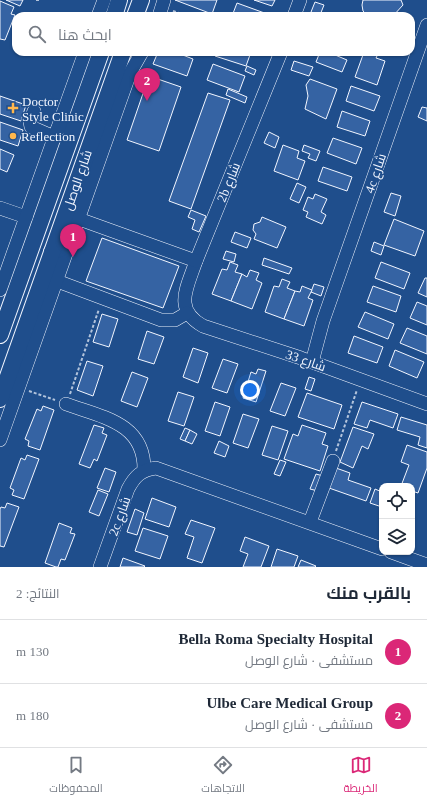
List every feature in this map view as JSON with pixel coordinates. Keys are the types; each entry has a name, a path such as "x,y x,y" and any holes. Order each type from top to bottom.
{"main road":[{"path":"115,12 119,0"},
{"path":"136,12 141,0"},
{"name":"شارع الوصل","path":"0,335 100,56"},
{"name":"شارع الوصل","path":"0,399 122,56"},
{"path":"52,252 70,244"}],"street":[{"path":"100,12 104,0"},
{"path":"296,12 300,0"},
{"name":"4c شارع","path":"306,360 323,321 427,25"},
{"path":"0,290 84,56"},
{"path":"0,440 130,73 140,56"},
{"name":"2b شارع","path":"187,313 184,303 185,293 196,261 279,56"},
{"path":"34,111 30,122 31,127 56,133"},
{"path":"56,133 68,123 75,123"},
{"path":"0,208 26,217"},
{"path":"79,219 196,261"},
{"path":"57,281 161,320 175,320 187,313"},
{"name":"شارع 33","path":"187,313 194,321 203,326 306,360 427,404"},
{"path":"66,404 117,423 127,429 136,437 142,447 145,459 144,470 156,468 169,472 379,548"},
{"path":"310,522 333,461"},
{"name":"2c شارع","path":"100,567 128,489 135,477 144,470"},
{"path":"400,555 427,565"}],"path":[{"path":"162,8 175,12"},
{"path":"19,388 66,404 103,297"},
{"path":"333,461 360,380"}],"building":[{"path":"6,0 23,0 20,6"},
{"path":"175,0 217,0 213,12 207,12"},
{"path":"254,0 275,0 272,6"},
{"path":"363,0 401,0 403,5 397,12 364,12 362,5"},
{"path":"0,1 14,7 11,14 12,22 5,40 0,39"},
{"path":"315,2 324,5 321,12 311,12"},
{"path":"237,3 262,12 234,12"},
{"path":"156,56 185,56 193,59 187,76 153,64"},
{"path":"215,56 250,56 246,66"},
{"path":"318,56 338,56 347,60 342,72 316,62"},
{"path":"363,56 377,56 376,58 385,61 377,85 355,77"},
{"path":"294,61 313,67 309,76 291,70"},
{"path":"213,64 245,76 239,92 207,80"},
{"path":"247,66 256,70 254,75 245,71"},
{"path":"149,76 181,87 159,151 127,140"},
{"path":"310,79 337,89 326,119 305,109 308,96 306,85"},
{"path":"351,86 380,96 374,111 346,101"},
{"path":"228,89 247,97 245,103 226,95"},
{"path":"208,93 230,100 191,209 169,201"},
{"path":"0,96 26,105 21,121 0,114"},
{"path":"422,107 427,108 427,121 418,117"},
{"path":"342,111 370,121 365,136 337,127"},
{"path":"0,122 23,130 18,146 0,140"},
{"path":"269,132 279,137 275,148 264,143"},
{"path":"333,138 362,148 356,164 327,153"},
{"path":"283,145 299,151 297,158 305,161 298,180 274,171"},
{"path":"304,145 320,151 316,161 308,158 310,154 302,151"},
{"path":"0,149 14,155 7,172 0,169"},
{"path":"323,167 352,177 347,191 318,181"},
{"path":"297,183 306,187 299,203 290,199"},
{"path":"391,193 401,196 395,216 384,212"},
{"path":"315,194 327,199 321,212 326,215 322,224 306,217 308,212 303,210 308,197 313,199"},
{"path":"191,210 206,216 199,232 192,229 195,220 188,217"},
{"path":"262,217 286,227 277,248 254,239 256,234 253,230 254,224 260,222"},
{"path":"394,219 424,231 415,256 384,245"},
{"path":"235,232 251,238 247,248 231,242"},
{"path":"102,238 179,266 163,308 86,281"},
{"path":"374,242 384,246 381,255 371,251"},
{"path":"226,251 236,254 234,262 223,259"},
{"path":"264,258 292,268 289,274 262,265"},
{"path":"230,262 238,265 235,272 242,274 231,301 212,294 222,269 227,270"},
{"path":"381,262 410,273 404,289 375,278"},
{"path":"250,270 259,273 256,280 262,283 252,309 231,301 242,274 247,277"},
{"path":"425,278 427,278 427,297 418,293"},
{"path":"282,279 290,282 287,288 295,291 284,319 265,312 274,286 279,287"},
{"path":"314,284 324,287 321,296 311,292"},
{"path":"302,286 312,290 308,298 313,300 304,326 284,319 295,291 300,292"},
{"path":"373,286 401,296 396,312 367,302"},
{"path":"417,302 427,306 427,325 410,318"},
{"path":"365,312 394,324 388,339 358,327"},
{"path":"102,314 118,319 109,347 93,342"},
{"path":"407,328 427,336 427,354 400,343"},
{"path":"147,331 164,337 154,364 138,359"},
{"path":"354,336 383,347 377,363 348,353"},
{"path":"193,348 208,353 198,383 183,377"},
{"path":"395,350 424,362 417,378 389,366"},
{"path":"223,359 238,364 227,393 212,388"},
{"path":"87,361 103,366 93,396 77,390"},
{"path":"258,369 266,371 256,402 243,398 251,372 256,374"},
{"path":"132,372 148,378 137,407 121,401"},
{"path":"309,377 315,379 311,391 305,389"},
{"path":"281,383 296,388 285,416 270,411"},
{"path":"178,392 194,397 184,426 168,421"},
{"path":"307,393 342,405 334,429 298,417"},
{"path":"215,402 230,407 220,436 205,431"},
{"path":"362,402 398,414 393,428 370,420 367,428 354,424"},
{"path":"43,406 54,410 40,450 28,446 29,441 25,439 37,409 41,411"},
{"path":"243,414 259,419 248,448 233,443"},
{"path":"401,417 427,425 427,448 418,445 420,437 397,430"},
{"path":"94,425 104,428 102,433 107,435 97,461 94,459 90,468 79,464"},
{"path":"302,425 326,433 322,444 328,446 320,471 284,459 293,434 298,436"},
{"path":"272,426 288,431 278,460 262,455"},
{"path":"353,427 374,434 368,449 362,446 353,468 340,462"},
{"path":"185,428 190,430 185,441 180,439"},
{"path":"190,430 197,434 192,444 185,441"},
{"path":"219,441 229,446 225,457 214,453"},
{"path":"407,445 427,452 427,468 418,493 415,492 415,483 402,483 409,465 401,462"},
{"path":"27,455 39,459 24,499 12,495 14,490 10,488 21,458 25,460"},
{"path":"280,460 286,462 280,476 274,474"},
{"path":"105,468 116,472 109,492 97,488"},
{"path":"336,468 350,473 348,480 371,488 366,501 329,488"},
{"path":"316,474 323,476 318,491 310,489"},
{"path":"375,489 379,491 379,506 370,503"},
{"path":"98,490 108,494 99,516 89,512"},
{"path":"152,498 176,507 169,527 145,519"},
{"path":"7,503 19,507 4,547 0,546 0,509 1,507 5,508"},
{"path":"135,509 144,513 137,535 127,532"},
{"path":"191,520 215,528 202,563 187,558 194,537 185,534"},
{"path":"59,523 72,528 70,533 75,534 65,560 61,559 58,567 56,567 45,563"},
{"path":"143,528 168,536 160,559 135,551"},
{"path":"245,537 269,546 261,567 243,567 248,554 240,551"},
{"path":"277,549 298,556 294,567 271,567"},
{"path":"123,558 145,566 120,567"},
{"path":"301,560 316,566 298,567"}],"place":[{"name":"Ulbe Care Medical Group","path":"147,101"},
{"name":"Doctor Style Clinic","path":"13,108"},
{"name":"Reflection","path":"13,136"},
{"name":"Bella Roma Specialty Hospital","path":"73,257"}]}
